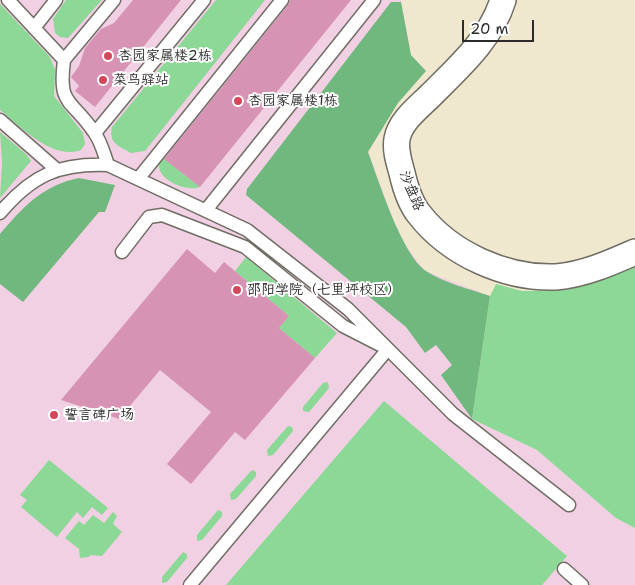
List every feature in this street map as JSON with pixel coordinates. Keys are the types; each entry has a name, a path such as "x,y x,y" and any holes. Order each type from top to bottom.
{"street":[{"name":"沙盘路","path":"503,0 492,28 461,65 404,122 397,139 398,159 406,187 418,213 436,232 463,252 494,267 526,275 556,276 600,267 635,252"}],"lane":[{"path":"8,0 64,60"},
{"path":"34,28 56,0"},
{"path":"108,165 95,133 65,98 61,84 64,60 114,0"},
{"path":"95,133 204,0"},
{"path":"138,178 282,0"},
{"path":"206,210 374,0"},
{"path":"0,120 56,169"},
{"path":"0,213 22,190 56,169 83,164 108,165 248,230 348,309 453,414 569,505"},
{"path":"122,252 149,217 162,215 245,247 343,326 388,349"},
{"path":"190,585 388,349"},
{"path":"564,569 582,585"}],"shaded area":[{"name":"邵阳学院（七里坪校区）","path":"0,0 401,0 411,55 426,71 398,103 368,151 394,222 407,247 425,271 490,296 472,419 635,496 635,585 0,585"}],"green space":[{"path":"66,0 102,0 68,38 60,37 55,33 53,19"},
{"path":"216,0 265,0 145,151 131,153 119,146 113,140 112,127"},
{"path":"391,2 401,2 411,55 426,71 398,103 368,152 392,216 408,249 417,262 426,271 441,279 490,296 472,419 441,375 452,365 436,345 425,353 406,327 246,195 247,189"},
{"path":"0,4 50,57 55,70 54,96 83,133 85,144 81,150 59,151 48,146 27,133 0,110"},
{"path":"0,132 26,154 31,161 0,198 2,163"},
{"path":"162,157 200,187 186,188 170,181 160,171 159,164"},
{"path":"79,178 115,185 105,212 99,212 23,302 0,284 0,234 35,198 66,181"},
{"path":"246,257 337,333 315,358 279,328 289,316 235,271"},
{"path":"635,267 635,528 616,518 537,450 472,419 490,296 496,284 522,291 566,290"},
{"path":"328,382 329,388 309,412 303,411 303,407 323,383"},
{"path":"384,401 567,556 542,585 226,585"},
{"path":"288,426 292,427 293,431 273,455 268,456 267,450"},
{"path":"49,460 108,508 102,515 92,507 83,518 77,512 57,537 21,507 27,500 20,495"},
{"path":"252,470 256,472 256,476 236,499 231,500 230,494"},
{"path":"218,510 222,512 222,516 202,540 197,541 197,535"},
{"path":"113,512 117,516 113,524 122,532 102,556 90,555 89,557 80,558 79,549 65,538 79,521 84,525 93,515 104,523"},
{"path":"183,552 187,554 187,558 167,582 162,583 162,577"}],"building":[{"name":"杏园家属楼2栋","path":"133,0 181,0 95,107 75,91 79,86 71,77 79,66 85,48 101,29 114,23"},
{"name":"杏园家属楼1栋","path":"290,0 351,0 200,187 164,159 288,5"},
{"path":"187,249 215,273 224,262 289,316 279,328 315,358 245,440 235,432 191,484 167,464 211,412 160,370 119,419 61,400"}],"place":[{"name":"杏园家属楼2栋","path":"108,56"},
{"name":"菜鸟驿站","path":"103,80"},
{"name":"杏园家属楼1栋","path":"238,101"},
{"name":"邵阳学院（七里坪校区）","path":"237,290"},
{"name":"誓言碑广场","path":"54,415"}]}
